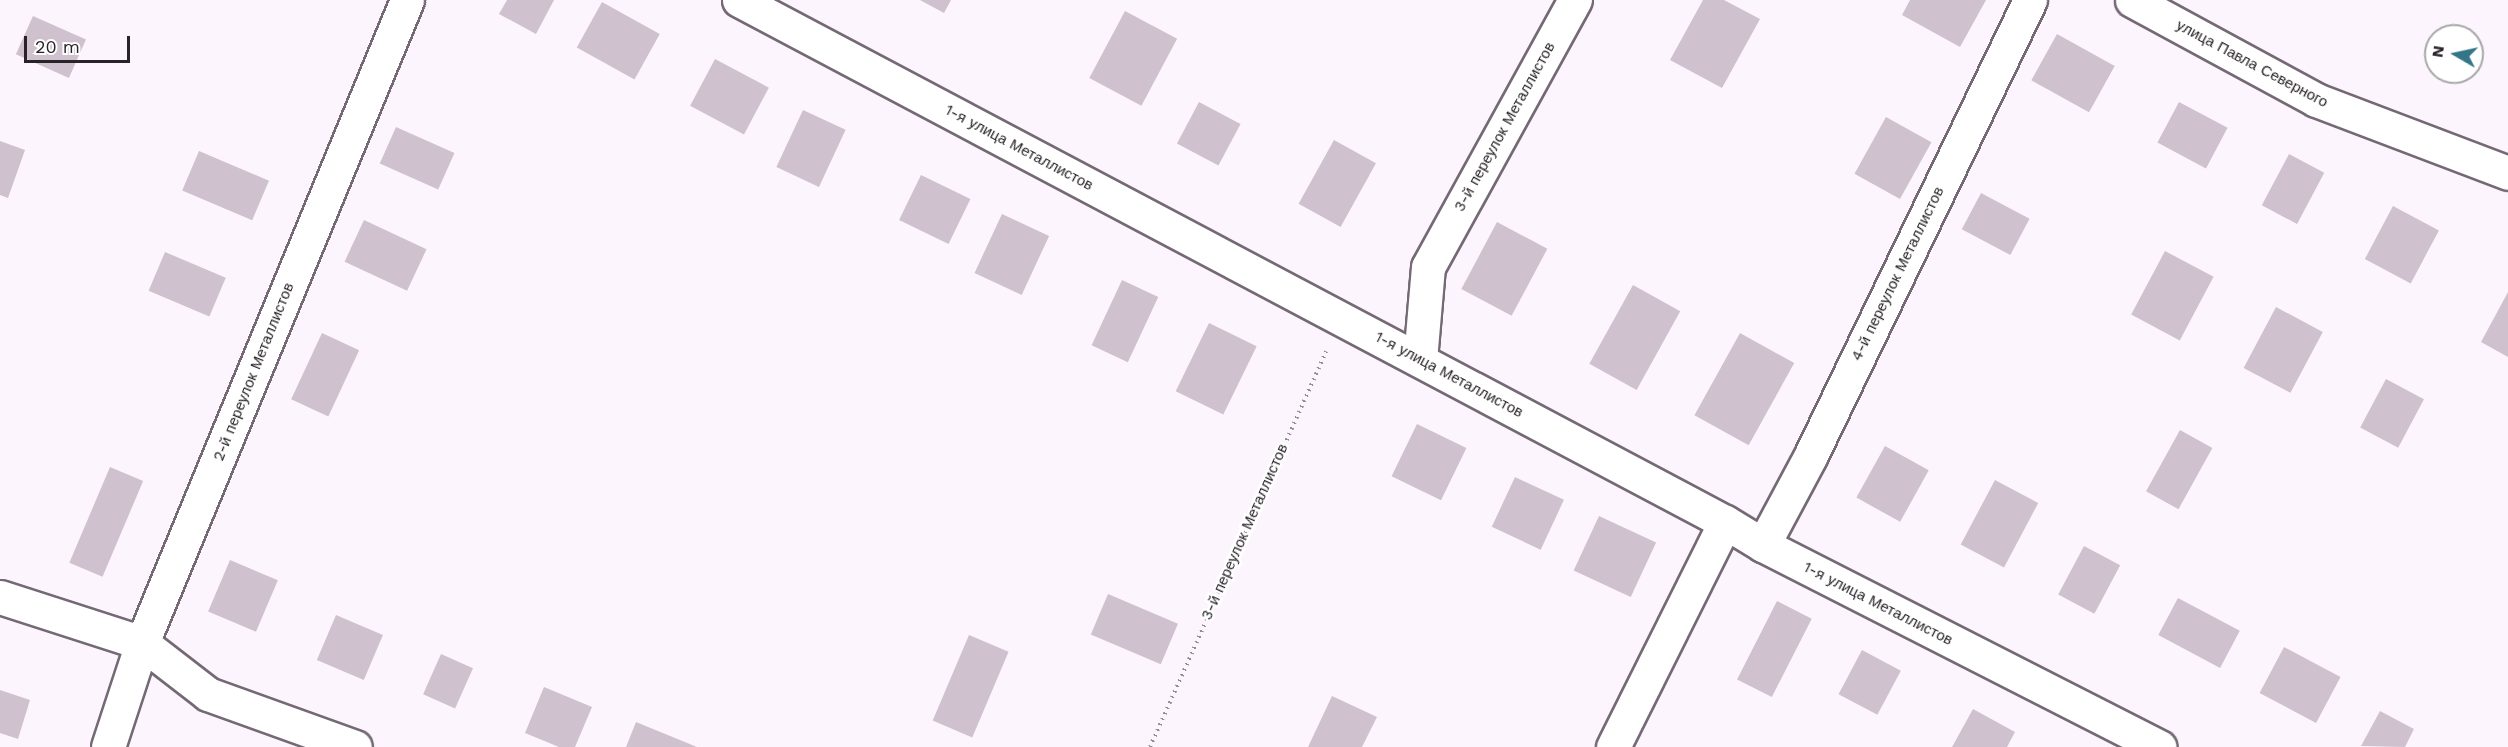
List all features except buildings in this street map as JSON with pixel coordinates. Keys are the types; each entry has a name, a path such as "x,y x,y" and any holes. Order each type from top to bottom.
{"street":[{"name":"2-й переулок Металлистов","path":"108,747 142,643 407,0"},
{"name":"1-я улица Металлистов","path":"739,0 1341,317 1725,522 1763,545 2160,747"},
{"name":"3-й переулок Металлистов","path":"1420,360 1428,267 1575,0"},
{"name":"4-й переулок Металлистов","path":"1763,545 1810,457 2030,0"},
{"name":"улица Павла Северного","path":"2132,0 2316,100 2508,173"},
{"path":"1613,747 1725,522"},
{"path":"0,597 142,643 208,694 355,747"}],"path":[{"name":"3-й переулок Металлистов","path":"1150,747 1341,317"}]}
